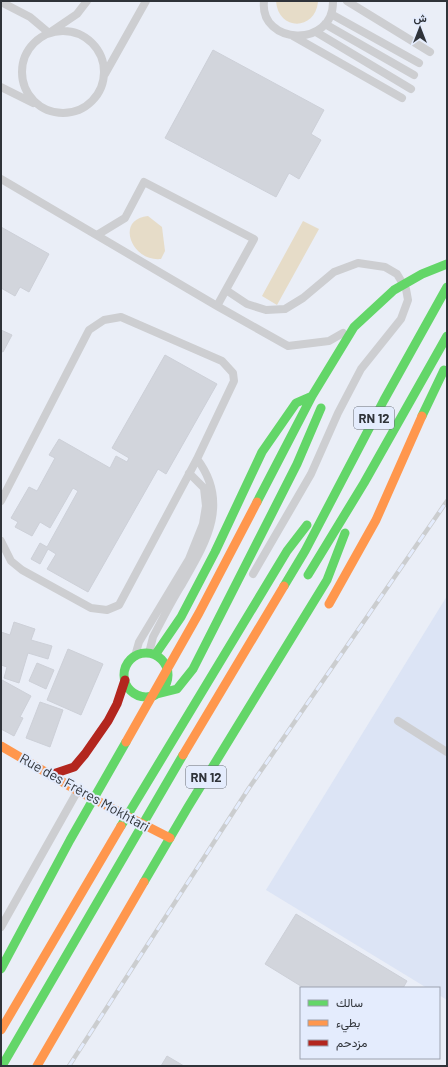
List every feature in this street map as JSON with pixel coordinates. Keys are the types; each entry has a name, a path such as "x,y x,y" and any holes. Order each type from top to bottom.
{"main road":[{"path":"1,969 70,840 199,613 312,396 354,327 394,290 422,274 447,264"},
{"name":"RN 12","path":"2,1066 216,697 305,551 339,484 447,287"},
{"path":"332,381 361,333 400,298 413,290"},
{"name":"RN 12","path":"301,586 364,483 447,336"},
{"path":"324,612 376,520 433,391 447,366"},
{"path":"152,654 181,617 215,552 262,452 296,404 312,396"},
{"path":"125,680 132,691 144,696 154,695 177,689 194,669 297,464 324,402"},
{"name":"RN 12","path":"37,1066 170,838 327,580 364,483"},
{"name":"RN 12","path":"1,1030 126,814 287,551 339,484"},
{"path":"50,775 74,767 85,754 108,721 117,704 125,680 126,666 135,656 152,654 165,664 168,670 166,683 154,695 131,713"},
{"name":"Rue des Frères Mokhtari","path":"1,746 78,791 126,814 170,838"},
{"path":"78,791 84,779"},
{"path":"170,838 200,806"},
{"path":"146,837 158,818"}],"lane":[{"path":"39,106 30,98 24,86 21,73 23,60 29,49 38,39 77,14 87,1"},
{"path":"1,87 51,112 63,114 76,112 87,106 96,98 102,87 105,74 146,1"},
{"path":"264,1 267,16 273,26 282,33 293,36 402,98"},
{"path":"293,36 305,36 316,32 325,24 331,14 333,1"},
{"path":"347,1 430,52"},
{"path":"1,2 30,17 49,33 63,31 76,33 88,39 98,49 103,61 105,74"},
{"path":"331,14 419,63"},
{"path":"325,24 414,75"},
{"path":"316,32 411,90"},
{"path":"1,179 288,346 329,342 354,327"},
{"path":"97,235 124,218 144,182 254,239 217,306"},
{"path":"226,290 247,304 266,310 285,309 303,298 334,272 358,263 385,267 397,274 406,289 408,300 401,319 361,369 338,413 311,474 245,588 228,604"},
{"path":"1,501 89,330 104,320 121,317 222,361 233,373 234,381 197,459 119,605 107,610 91,608 22,570 11,561 1,541"},
{"path":"152,654 153,637 194,562 211,526 214,506 212,486 197,459"},
{"path":"135,656 139,642 189,558 203,524 206,506 204,488 189,473"},
{"path":"398,721 447,752"},
{"path":"1,927 78,791"}],"shaded area":[{"path":"276,1 318,2 315,12 310,18 297,24 289,22 283,18 278,11"},
{"path":"148,216 162,227 165,251 161,259 150,258 142,254 135,248 131,240 130,232 132,224 138,219"},
{"path":"303,221 319,229 277,305 262,296"},
{"path":"447,596 447,1000 440,996 440,987 425,987 266,890"}],"building":[{"path":"213,50 324,110 311,134 321,140 299,179 289,173 276,197 165,138"},
{"path":"1,227 49,254 29,292 20,287 15,296 1,288"},
{"path":"1,330 12,335 3,352 1,351"},
{"path":"165,355 217,384 166,474 158,469 88,592 47,569 56,554 48,549 40,564 31,559 40,543 47,547 78,491 73,488 50,528 40,522 32,536 15,527 18,522 11,518 29,487 37,491 55,458 49,455 59,439 110,468 116,456 127,462 129,458 112,448"},
{"path":"14,622 35,629 31,640 52,646 48,659 28,653 19,683 4,678 7,667 1,665 1,632 10,635"},
{"path":"68,649 103,664 81,715 47,700"},
{"path":"37,663 54,670 46,689 29,681"},
{"path":"2,680 31,696 20,717 23,718 14,736 1,729"},
{"path":"40,702 63,710 50,747 26,738"},
{"path":"296,914 407,981 404,987 302,987 265,964"},
{"path":"167,1056 184,1066 161,1066"}],"railway":[{"path":"69,1066 249,788 447,501"}],"traffic: fast":[{"path":"257,502 312,396 354,327 394,290 422,274 447,264"},
{"path":"284,586 305,551 384,400 447,287"},
{"path":"308,575 364,483 447,336"},
{"path":"422,416 444,370"},
{"path":"155,655 181,617 215,552 262,452 296,403 312,396"},
{"path":"157,694 177,689 193,669 297,464 321,408"},
{"path":"121,826 287,551 307,525"},
{"path":"144,882 188,807 327,580 345,533"},
{"path":"146,653 158,657 164,663 168,675 164,687 158,693 146,697 134,693 128,687 124,675 128,663 134,657 146,653"},
{"path":"1,969 70,840 126,742"},
{"path":"2,1066 183,755"}],"traffic: slow":[{"path":"329,604 376,520 422,416"},
{"path":"126,742 199,613 257,502"},
{"path":"183,755 284,586"},
{"path":"1,746 78,791 170,838"},
{"path":"1,1030 121,826"},
{"path":"37,1066 144,882"}],"traffic: jam":[{"path":"50,775 74,767 85,754 108,721 117,704 125,680"}]}
